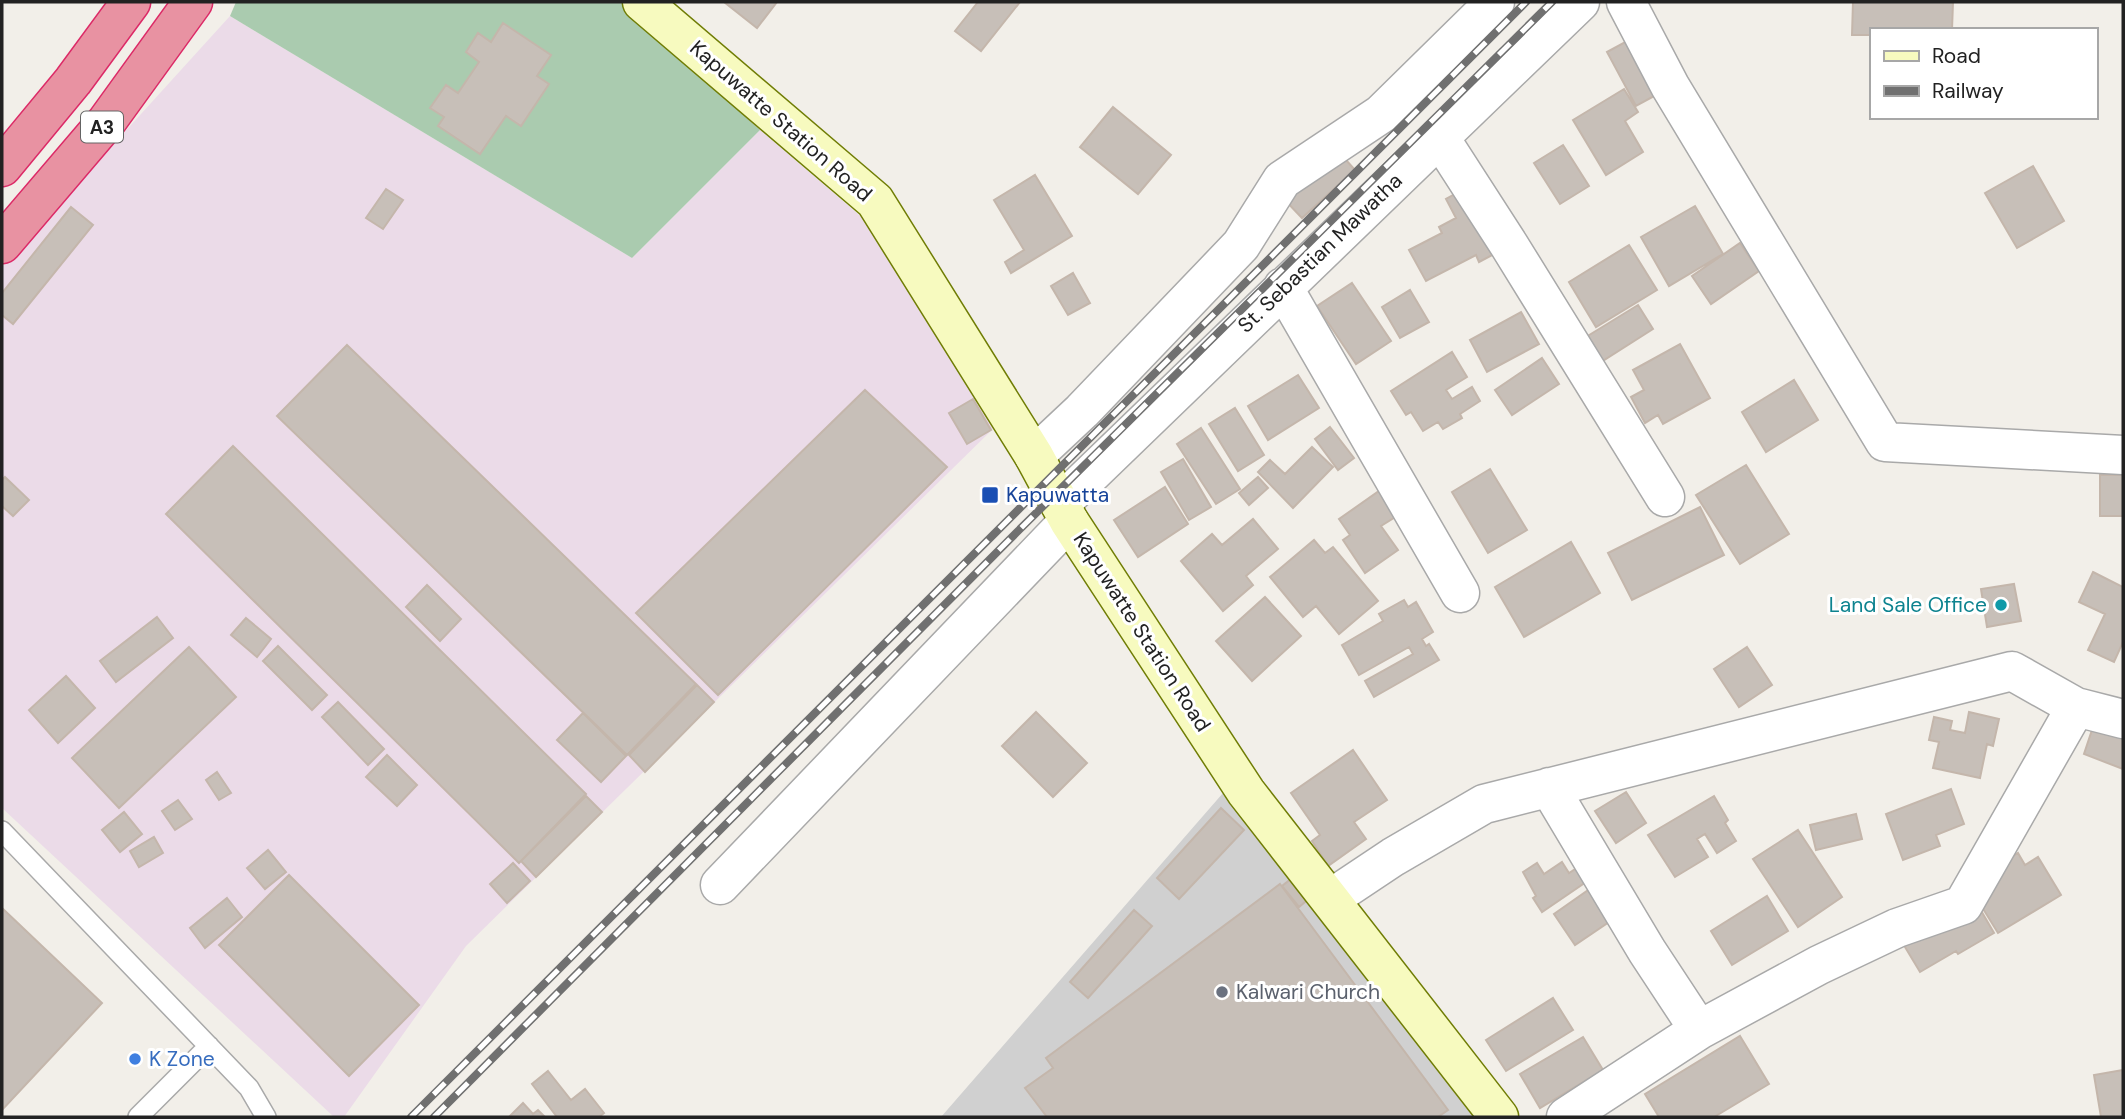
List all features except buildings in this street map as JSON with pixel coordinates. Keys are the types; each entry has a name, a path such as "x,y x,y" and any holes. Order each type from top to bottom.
{"highway":[{"name":"A3","path":"2,167 74,81 131,2"},
{"name":"A3","path":"2,244 107,121 192,2"}],"street":[{"name":"Kapuwatte Station Road","path":"642,2 875,201 1034,456 1065,512 1245,792 1499,1117"},
{"path":"1034,456 1083,411 1241,245 1282,180 1381,114 1495,2"},
{"name":"St. Sebastian Mawatha","path":"720,884 1065,512 1283,287 1580,2"},
{"path":"1626,2 1670,86 1885,442 2123,455"},
{"path":"1440,138 1665,497"},
{"path":"1283,287 1460,593"},
{"path":"1330,899 1393,857 1485,804 2012,671 2076,707 2123,719"},
{"path":"1566,1117 1699,1030 1819,965 1897,928 1963,905 2076,707"},
{"path":"1549,787 1647,951 1699,1030"}],"lane":[{"path":"2,831 249,1088 266,1117"},
{"path":"138,1117 209,1046"}],"shaded area":[{"path":"230,16 632,258 760,130 871,225 999,423 466,946 344,1117 334,1117 2,808 2,267"},
{"name":"Kalwari Church","path":"1229,786 1496,1117 941,1117 1223,793"}],"green space":[{"path":"236,2 620,2 760,130 632,258 230,16"}],"railway":[{"path":"411,1117 1526,2"},
{"path":"434,1117 1016,533 1552,2"}],"place":[{"name":"Kapuwatta","path":"990,495"},
{"name":"Land Sale Office","path":"2001,605"},
{"name":"Kalwari Church","path":"1222,992"},
{"name":"K Zone","path":"135,1059"}]}
